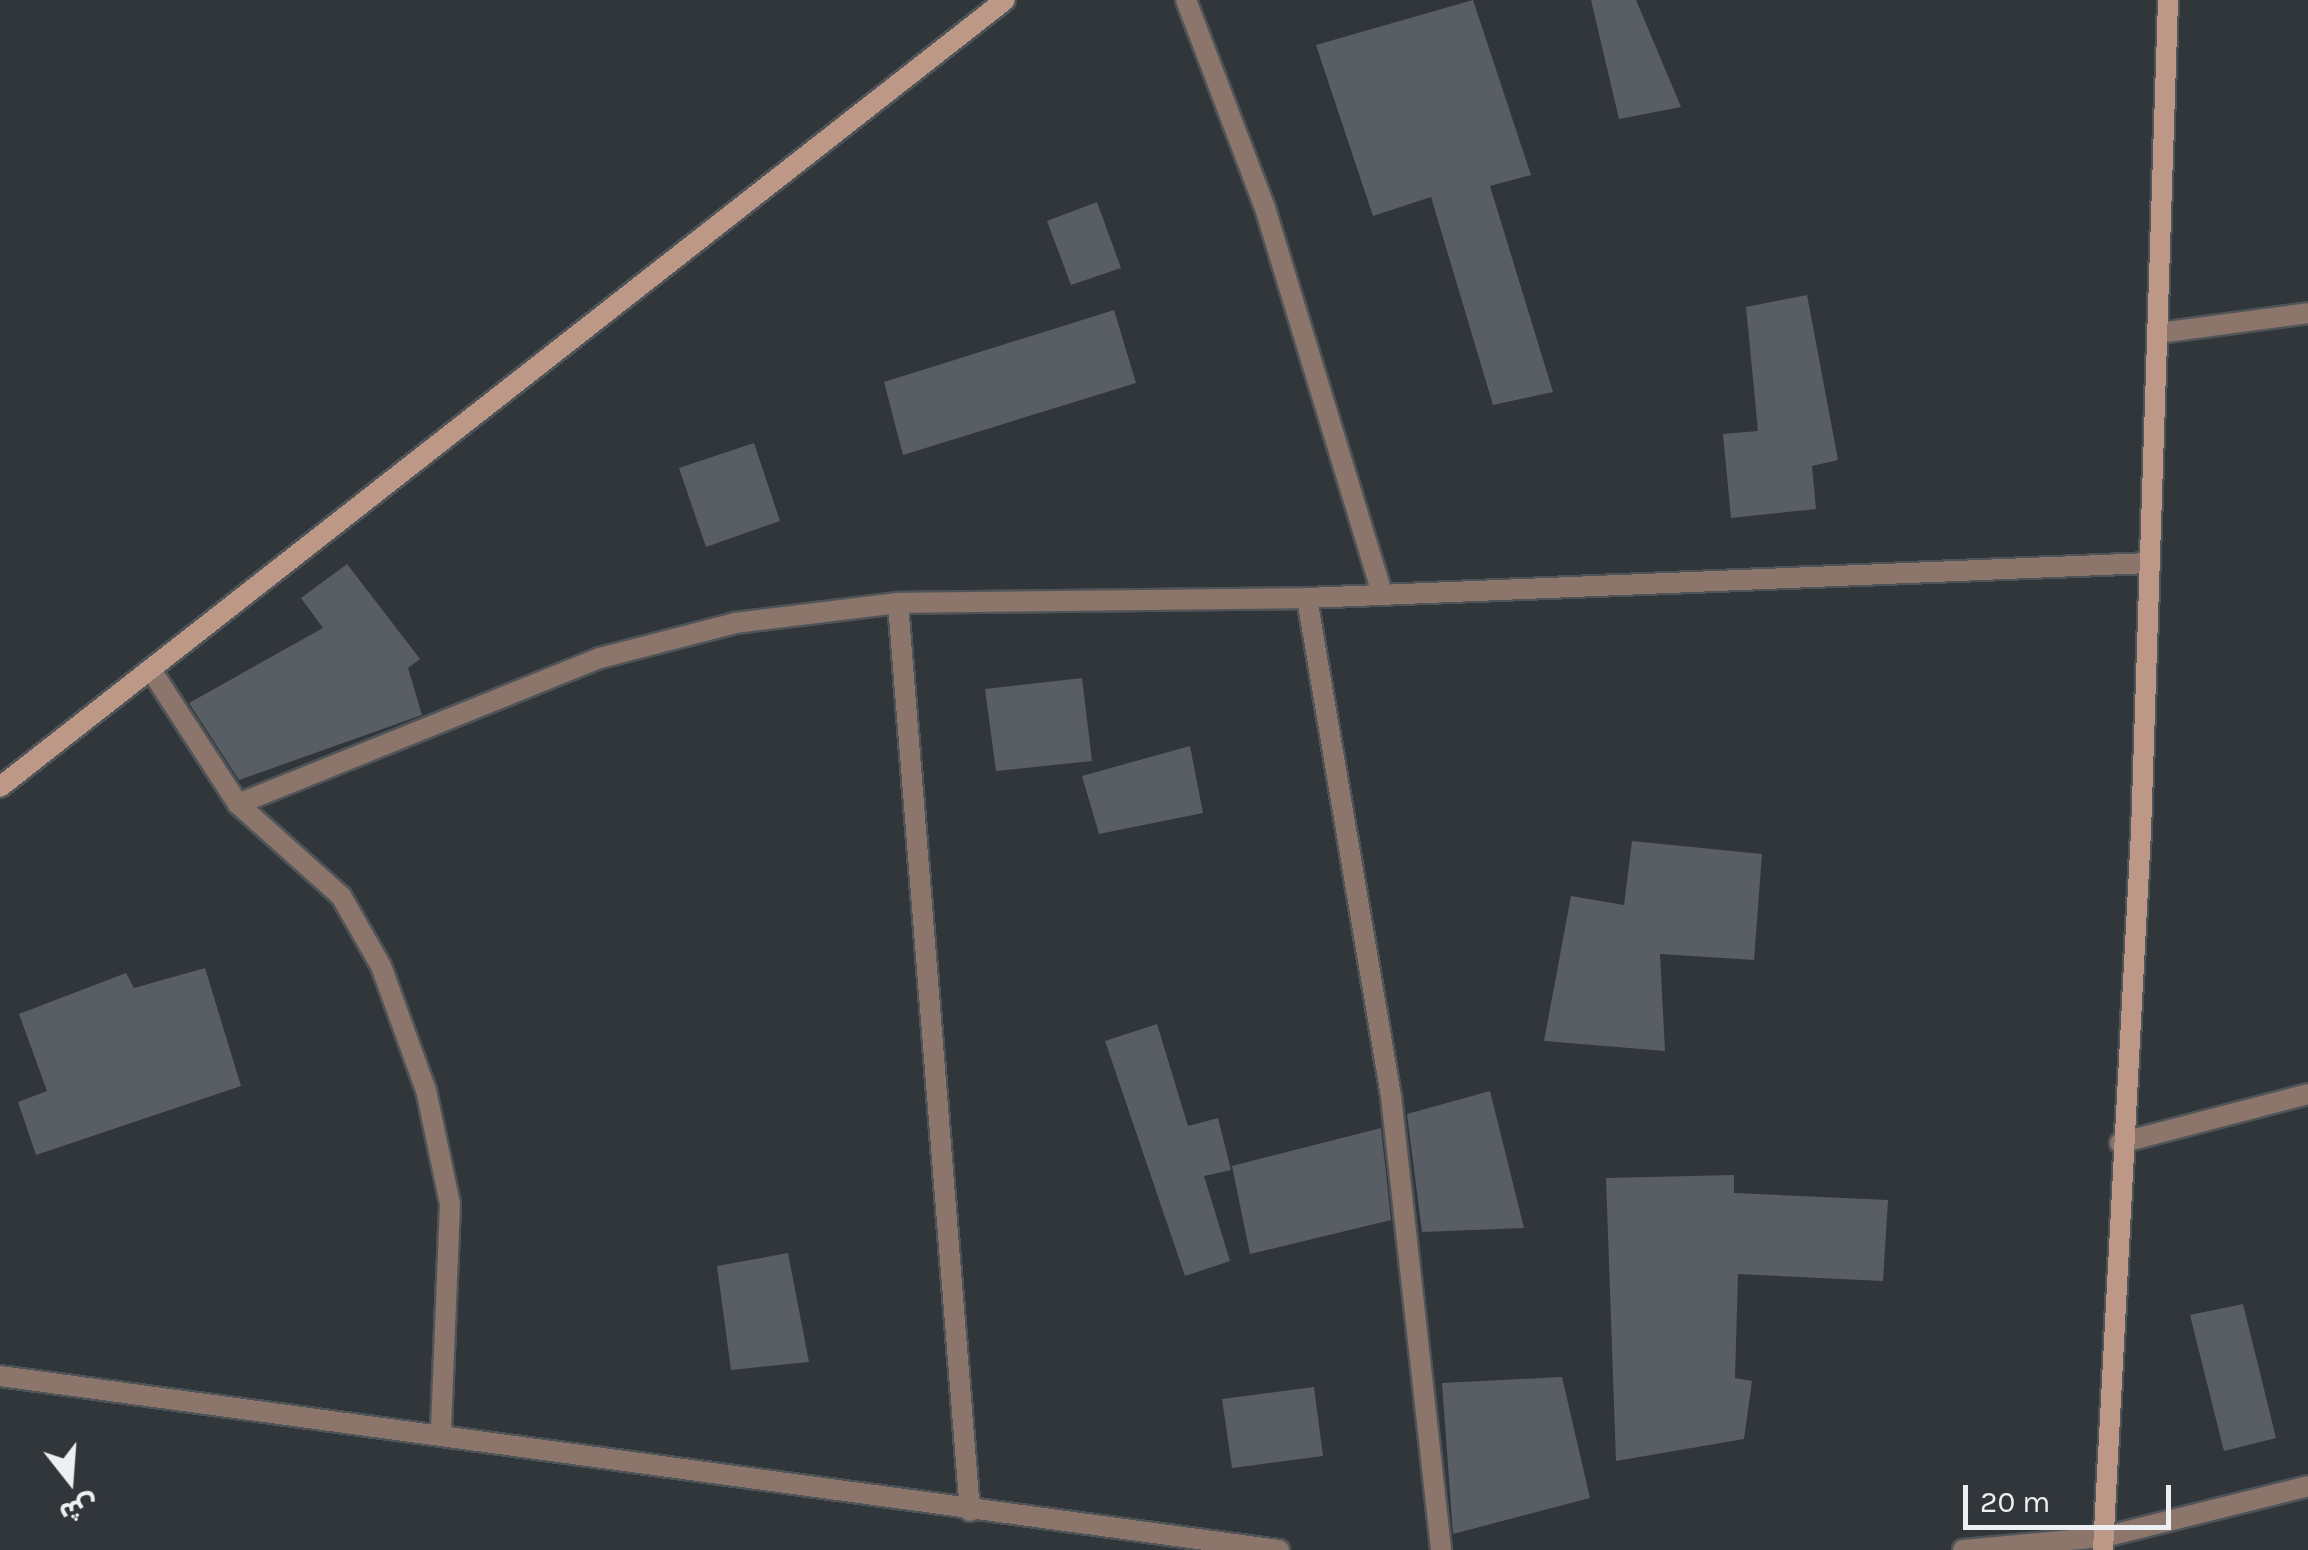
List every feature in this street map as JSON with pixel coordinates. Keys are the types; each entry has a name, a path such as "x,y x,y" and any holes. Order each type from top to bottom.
{"street":[{"path":"0,787 1005,0"},
{"path":"1186,0 1265,208 1381,592"},
{"path":"2104,1544 2159,333 2168,0"},
{"path":"2159,333 2308,313"},
{"path":"238,804 600,658 735,623 898,603 1307,598 1381,592 2149,564"},
{"path":"1307,598 1391,1096 1441,1550"},
{"path":"898,603 970,1511"},
{"path":"151,670 238,804 341,896 381,966 426,1090 450,1204 440,1430"},
{"path":"2120,1143 2308,1094"},
{"path":"0,1376 440,1430 970,1511 1280,1550"},
{"path":"1963,1550 2104,1544 2308,1486"}],"building":[{"path":"1473,0 1531,175 1490,186 1553,392 1493,405 1431,197 1373,216 1316,45"},
{"path":"1591,0 1636,0 1681,107 1619,119"},
{"path":"1097,202 1121,268 1071,285 1047,221"},
{"path":"1807,295 1838,460 1812,466 1816,509 1731,518 1723,434 1758,431 1746,307"},
{"path":"1114,310 1136,383 903,455 884,382"},
{"path":"754,443 780,521 706,547 679,468"},
{"path":"347,564 420,659 408,668 422,715 239,780 189,703 323,628 301,598"},
{"path":"1082,678 1092,761 996,771 985,689"},
{"path":"1190,746 1203,813 1099,834 1082,776"},
{"path":"1632,841 1762,854 1754,960 1660,954 1665,1051 1544,1041 1571,896 1624,905"},
{"path":"205,968 241,1086 36,1155 18,1102 47,1091 19,1014 126,973 134,988"},
{"path":"1157,1024 1188,1126 1218,1118 1231,1170 1204,1176 1230,1261 1185,1276 1105,1041"},
{"path":"1490,1091 1524,1228 1422,1232 1407,1114"},
{"path":"1381,1128 1391,1220 1250,1254 1232,1166"},
{"path":"1734,1175 1734,1193 1888,1200 1883,1281 1738,1274 1735,1378 1752,1381 1744,1439 1616,1461 1606,1178"},
{"path":"788,1253 809,1362 731,1370 717,1266"},
{"path":"2243,1304 2276,1438 2224,1451 2190,1315"},
{"path":"1562,1377 1590,1498 1453,1534 1442,1383"},
{"path":"1314,1387 1323,1456 1232,1468 1222,1399"}]}
